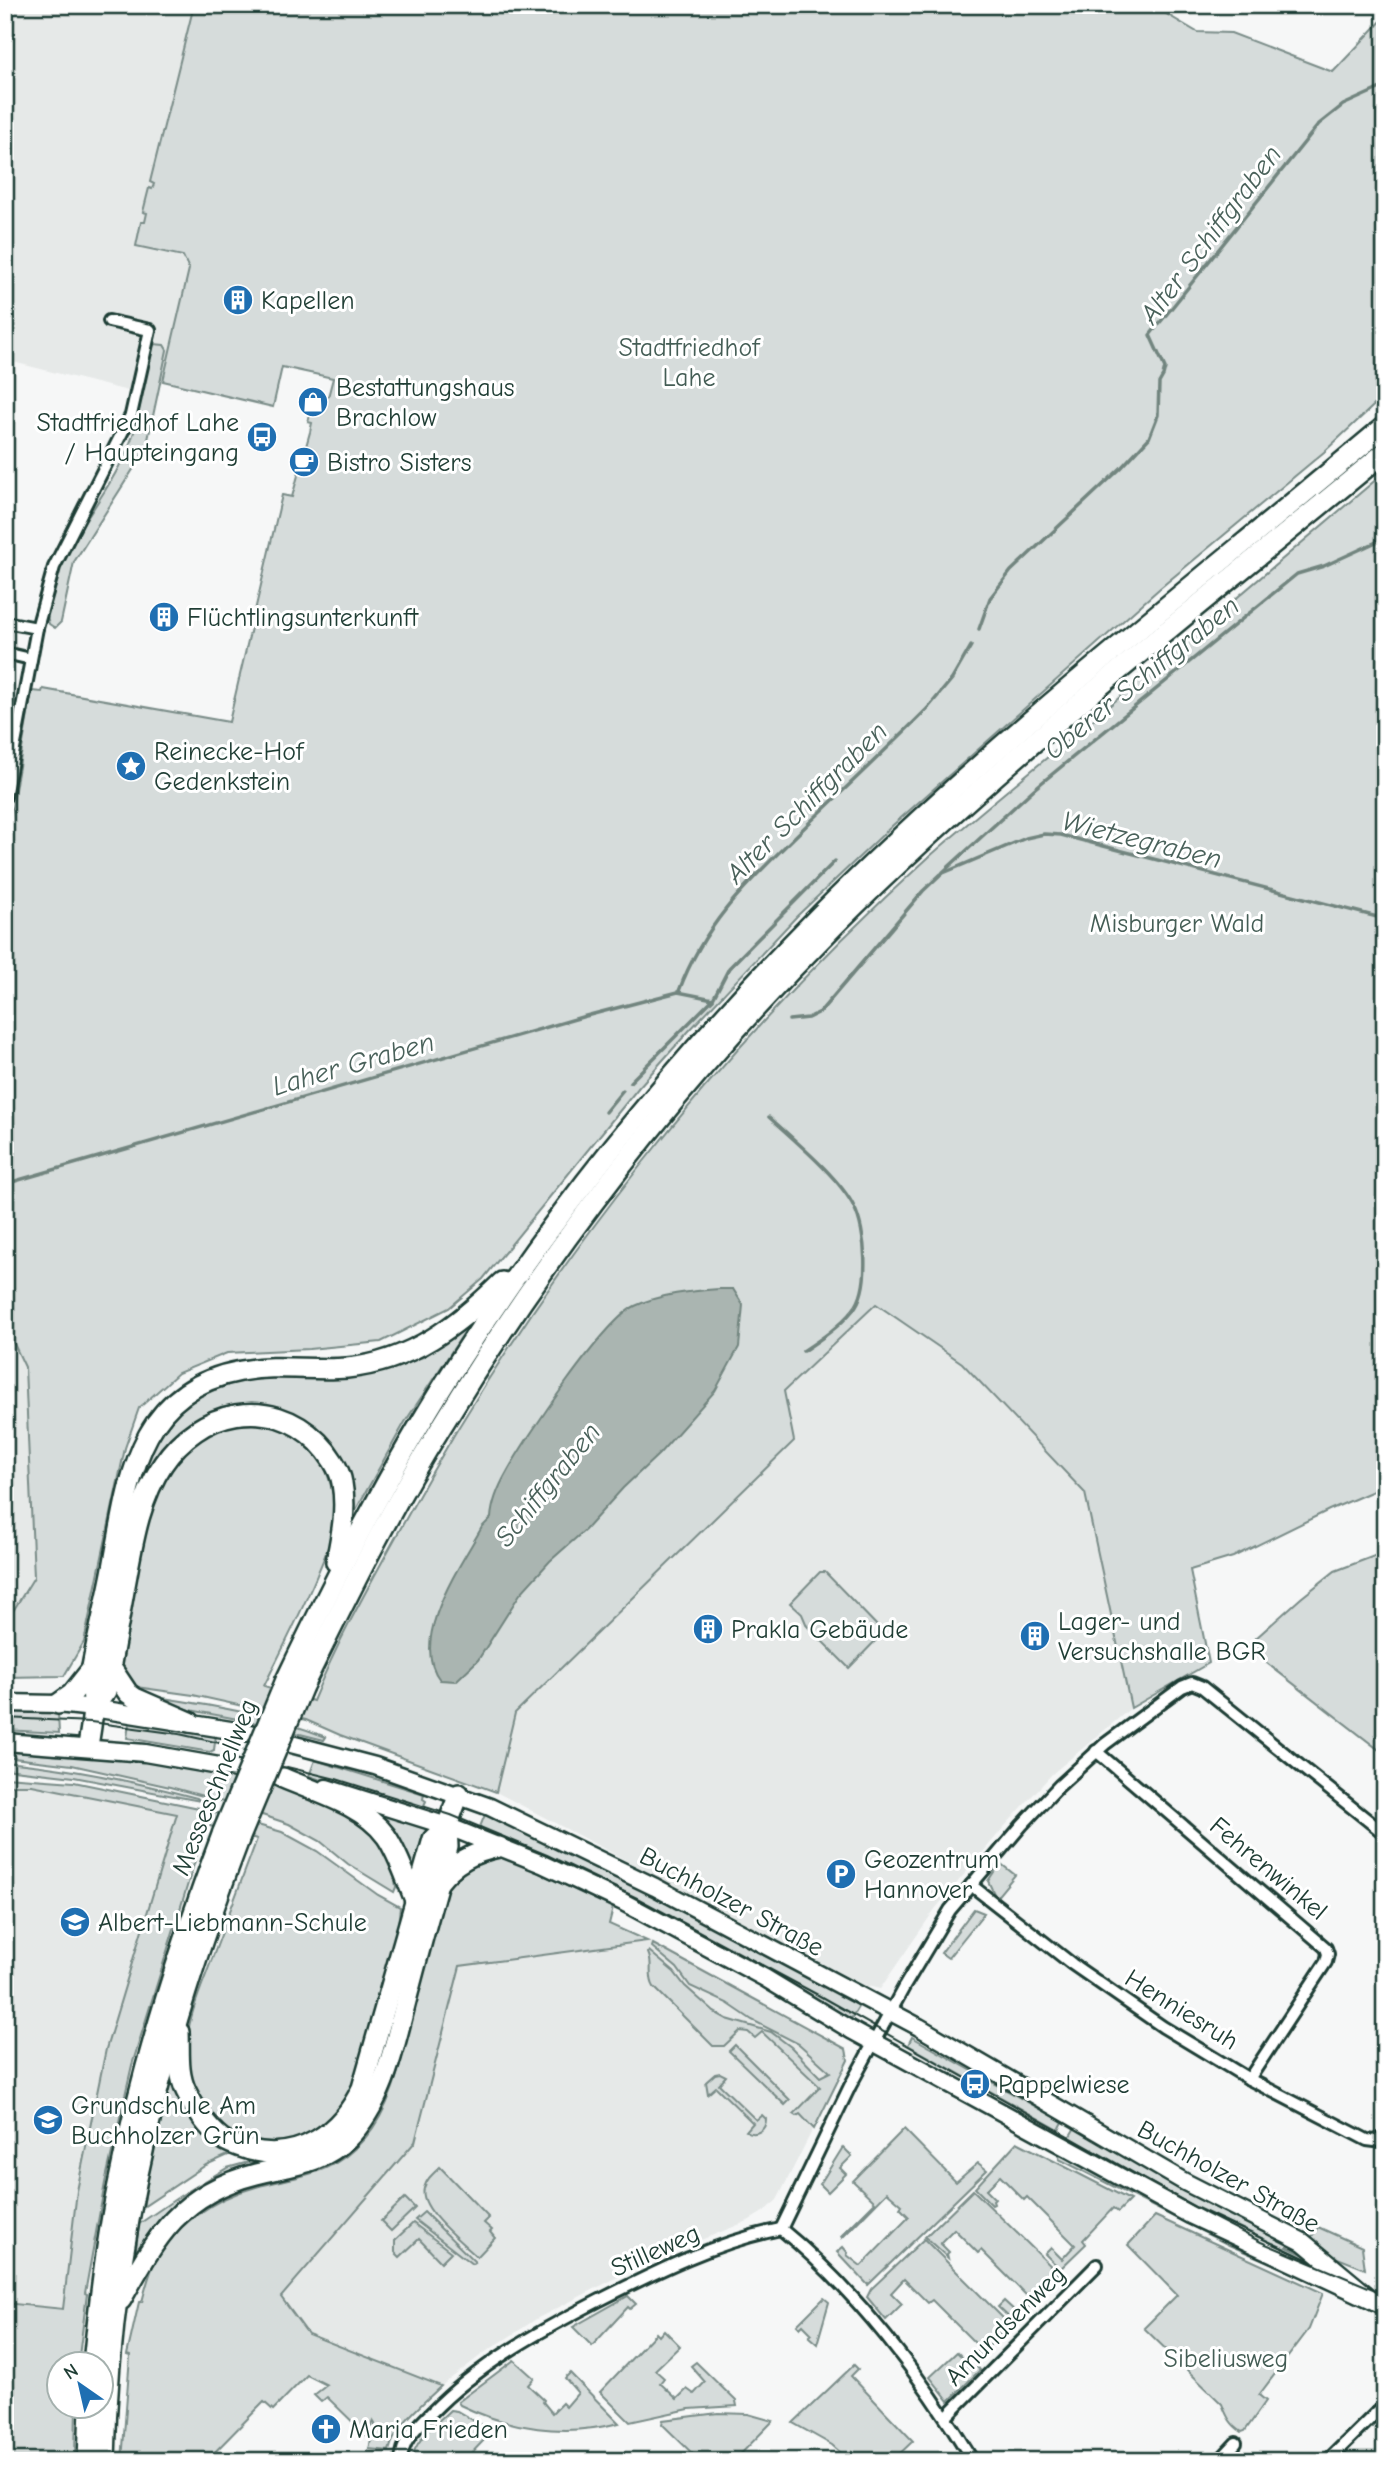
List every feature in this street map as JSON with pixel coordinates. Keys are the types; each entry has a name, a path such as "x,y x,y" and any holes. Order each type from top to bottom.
{"highway":[{"path":"295,1683 439,1430 539,1276 644,1123 724,1016 820,914 948,794 1385,426"},
{"path":"671,1090 760,1004 834,927 961,807 1060,721 1385,452"},
{"path":"107,2309 160,2076 231,1835 295,1683 332,1586 386,1482 487,1318 582,1185 644,1123"},
{"path":"88,1746 93,1708 91,1670 132,1469 156,1421 174,1403 194,1389 215,1378 241,1371 347,1368 396,1358 438,1336 469,1314 533,1252"},
{"path":"93,1708 106,1691 131,1556 150,1489 163,1464 182,1441 221,1418 241,1413 262,1413 287,1420 309,1433 327,1451 342,1481 344,1523 332,1586"},
{"path":"110,1666 128,1693 135,1698 190,1722"},
{"path":"58,1704 72,1694 91,1670"},
{"path":"283,1778 357,1811 379,1828 393,1848 415,1900"},
{"path":"107,2309 160,2234 194,2202 232,2181 312,2162 341,2145 359,2126 370,2108 388,2065 448,1847 447,1826 459,1794"},
{"path":"177,2014 180,2072 185,2089 204,2121 221,2138 236,2146 259,2152 286,2151 308,2146 329,2133 354,2106 362,2088 433,1839 447,1826"},
{"name":"Messeschnellweg","path":"104,2350 113,2209 137,2101 167,1990 231,1835"},
{"path":"438,1883 446,1872 465,1858 499,1847"},
{"path":"88,2461 89,2420"},
{"name":"Messeschnellweg","path":"104,2420 105,2461"}],"main road":[{"name":"Buchholzer Straße","path":"5,1703 93,1708 249,1733 326,1752 459,1794 490,1807 599,1858 890,2012 1183,2181 1303,2242 1379,2304"},
{"name":"Buchholzer Straße","path":"5,1742 88,1746 180,1758 283,1778 329,1788 447,1826 499,1847 588,1885 654,1918 1190,2215 1379,2304"}],"street":[{"path":"5,797 37,628 54,567 131,415 150,330 109,321"},
{"path":"5,622 37,628"},
{"path":"5,653 31,659"},
{"path":"974,2461 946,2417 881,2332 807,2251 781,2229 874,2041 950,1910 1022,1825 1096,1751 1182,1687 1192,1683 1202,1687 1385,1834"},
{"name":"Fehrenwinkel","path":"1096,1751 1326,1948 1326,1962 1249,2078"},
{"name":"Henniesruh","path":"971,1885 1057,1953 1127,2003 1249,2078 1367,2140 1375,2141 1385,2137"},
{"name":"Stilleweg","path":"401,2461 403,2445 411,2433 448,2396 481,2369 545,2329 670,2266 747,2236 781,2229"},
{"name":"Amundsenweg","path":"946,2417 1097,2265"},
{"path":"1327,2461 1378,2411 1385,2410"},
{"path":"1219,2461 1236,2443"}],"shaded area":[{"path":"5,5 194,5 164,123 151,182 154,183 152,189 149,188 144,212 147,213 145,223 142,222 136,246 183,256 189,269 163,381 140,376 136,393 5,360"},
{"path":"876,1304 962,1363 1085,1493 1131,1708 1052,1774 1004,1827 935,1909 880,1989 863,1985 496,1792 515,1713 794,1441 784,1391"},
{"path":"5,1325 25,1367 34,1577 5,1624"},
{"name":"Albert-Liebmann-Schule","path":"5,1785 32,1785 177,1814 106,2049 77,2191 63,2309 5,2303"},
{"path":"647,1941 848,2052 848,2060 777,2200 748,2221 649,2261 538,2318 484,2353 441,2386 308,2334 281,2298 415,2142 460,1966"}],"green space":[{"name":"Stadtfriedhof Lahe","path":"194,5 1151,5 1197,32 1231,33 1333,72 1385,17 1385,395 1324,452 1159,589 893,825 797,916 639,1087 483,1279 449,1308 381,1342 227,1353 178,1373 139,1408 125,1448 84,1642 64,1676 5,1677 5,1624 34,1577 25,1367 5,1325 5,848 32,691 42,692 43,689 229,722 282,495 292,497 312,423 308,422 310,415 316,414 317,408 309,406 312,392 328,397 333,378 282,367 273,407 163,381 189,269 183,256 136,246 141,222 145,222 147,213 143,212 149,188 152,189 154,184 150,182"},
{"path":"154,344 164,345 167,350 146,449 74,562 61,622 55,628 49,624 47,616 51,591 70,546 110,483 132,438"},
{"name":"Misburger Wald","path":"1385,472 1385,1486 1233,1557 1190,1570 1209,1663 1131,1708 1085,1493 962,1363 876,1304 784,1391 794,1441 515,1713 496,1792 306,1720 193,1695 129,1686 119,1661 139,1542 158,1484 187,1445 222,1423 234,1426 259,1424 288,1432 309,1446 324,1466 332,1491 334,1516 329,1546 264,1686 313,1701 344,1633 403,1524 456,1432 513,1342 573,1254 706,1086 777,1006 929,857"},
{"path":"469,1325 405,1422 349,1522 347,1482 285,1412 250,1403 215,1410 189,1424 135,1501 147,1456 159,1434 179,1412 201,1395 239,1381 349,1377 423,1357"},
{"path":"1385,1552 1383,1753 1246,1647 1335,1571"},
{"path":"820,1572 825,1572 881,1630 881,1635 849,1668 807,1626 802,1614 790,1603"},
{"path":"143,1695 259,1716 326,1737 324,1740 190,1710"},
{"path":"5,1711 58,1713 59,1733 5,1730"},
{"path":"121,1720 216,1735 214,1750 210,1752 127,1738 129,1723"},
{"path":"5,1748 139,1760 224,1774 302,1793 350,1813 386,1847 396,1887 394,1892 348,1864 320,1841 289,1824 170,1787 72,1765 5,1757"},
{"path":"315,1760 424,1794 423,1799 426,1801 421,1812 309,1776"},
{"path":"5,1762 102,1776 197,1798 200,1801 74,1777 5,1769"},
{"path":"5,1777 74,1782 199,1808 282,1832 317,1851 378,1895 400,1907 397,1934 353,2088 342,2105 324,2125 303,2137 271,2144 240,2137 226,2130 203,2105 190,2079 186,2050 195,2004 257,1839 206,1825 132,2065 105,2183 85,2293 80,2350 46,2350 46,2420 76,2420 75,2461 5,2461 5,2303 63,2309 77,2191 106,2049 177,1814 32,1785 5,1785"},
{"path":"376,1812 428,1829 415,1877"},
{"path":"486,1812 671,1903 861,2002 851,2019 630,1899 631,1896 552,1860 478,1832"},
{"path":"496,1855 508,1858 613,1908 609,1924 647,1941 460,1966 415,2142 281,2297 308,2334 441,2386 403,2424 389,2451 369,2449 375,2424 373,2421 367,2436 327,2397 321,2402 314,2395 327,2385 307,2375 273,2410 264,2402 206,2461 122,2461 130,2356 127,2355 139,2302 142,2302 151,2270 161,2252 183,2226 210,2206 256,2187 328,2167 353,2151 365,2138 384,2109 397,2076 445,1890 459,1866"},
{"path":"1000,1863 1015,1875 996,1898 988,1881"},
{"path":"974,1909 984,1913 948,1958 941,1953"},
{"path":"424,1912 377,2074 337,2139 244,2170 135,2258 139,2224 180,2196 227,2168 331,2139"},
{"path":"653,1944 846,2049 848,2060 814,2129 800,2114 794,2114 820,2087 762,2032 755,2038 748,2032 740,2031 724,2046 713,2046 654,1987 649,1951 714,2012 727,2019 771,2032 791,2047 820,2077 830,2072 799,2044 752,2020 727,2003 690,1986 677,1968 652,1947"},
{"path":"912,2037 1063,2122 1059,2130 908,2045"},
{"path":"735,2045 790,2100 785,2105 729,2051"},
{"path":"715,2074 726,2076 719,2084 756,2120 762,2115 766,2119 760,2131 746,2131 753,2123 716,2087 708,2094 706,2082"},
{"path":"172,2076 182,2103 195,2122 235,2152 206,2165 143,2207 150,2167"},
{"path":"1077,2124 1290,2241 1287,2247 1309,2257 1305,2265 1067,2141"},
{"path":"904,2129 956,2182 978,2163 987,2170 868,2285 837,2252 843,2247 847,2255 861,2266 909,2217 900,2208 902,2205 887,2192 842,2238 875,2202 853,2181"},
{"path":"1017,2142 1130,2200 1118,2212 1113,2208 1083,2240 1086,2244 1060,2269 1045,2254 1051,2248 1062,2259 1075,2245 1027,2197 1024,2200 1000,2176 986,2190 995,2199 992,2205 975,2188"},
{"path":"843,2147 852,2156 840,2168 846,2174 828,2192 820,2184"},
{"path":"1060,2152 1335,2291 1229,2245 1059,2159"},
{"path":"440,2167 489,2218 484,2223 492,2230 490,2232 495,2238 477,2257 443,2225 428,2206 424,2188"},
{"path":"973,2190 1060,2275 1014,2322 998,2307 1004,2301 1016,2312 1029,2298 981,2250 978,2253 954,2229 940,2243 949,2252 948,2258 925,2237"},
{"path":"405,2198 415,2208 391,2231 381,2221"},
{"path":"424,2212 475,2262 472,2264 415,2220"},
{"name":"Sibeliusweg","path":"1155,2216 1323,2293 1309,2329 1259,2395 1266,2401 1245,2431 1242,2432 1235,2426 1222,2404 1144,2328 1177,2295 1128,2245"},
{"path":"413,2223 451,2252 441,2262 419,2239 400,2257 395,2252 395,2240"},
{"path":"1318,2227 1362,2247 1365,2269 1335,2257 1311,2238"},
{"path":"924,2239 1010,2325 973,2362 980,2370 949,2401 930,2377 957,2352 967,2362 980,2348 932,2300 928,2303 904,2279 891,2293 902,2304 886,2320 867,2297 871,2289"},
{"path":"628,2296 636,2304 630,2309 628,2307 592,2346 573,2327"},
{"path":"824,2298 829,2302 817,2344 809,2337 812,2334 803,2325 800,2328 797,2325"},
{"path":"664,2330 680,2346 655,2370 664,2378 660,2383 677,2399 687,2389 694,2394 705,2382 691,2366 696,2362 736,2401 737,2406 689,2409 630,2422 600,2392 656,2333 659,2336"},
{"path":"514,2360 534,2378 528,2385 544,2400 552,2413 562,2403 566,2407 578,2393 565,2378 570,2373 619,2423 578,2429 538,2428 498,2420 460,2405 458,2402"},
{"path":"854,2365 858,2369 851,2376 913,2441 892,2461 850,2461 832,2445 793,2423"},
{"path":"450,2410 457,2411 488,2429 486,2438 464,2461 412,2461 413,2453 421,2439"},
{"path":"718,2413 748,2414 773,2421 734,2461 700,2461 662,2424 663,2420"}],"water":[{"path":"733,1289 743,1305 739,1347 715,1391 659,1454 520,1594 478,1660 456,1681 440,1680 432,1663 430,1644 441,1602 482,1527 491,1518 496,1495 507,1472 566,1382 604,1334 635,1306 665,1296"}],"waterway":[{"name":"Alter Schiffgraben","path":"979,629 990,598 1011,571 1121,468 1149,438 1158,415 1159,383 1165,368 1150,335 1319,124 1343,105 1385,86"},
{"name":"Oberer Schiffgraben","path":"943,872 1034,789 1297,574 1324,566 1385,538"},
{"name":"Alter Schiffgraben","path":"679,991 703,942 733,900 927,709 952,679 971,646"},
{"name":"Wietzegraben","path":"789,1020 808,1018 820,1012 923,891 941,874 1026,838 1044,834 1061,835 1385,919"},
{"path":"630,1082 713,999 729,968 835,861"},
{"name":"Laher Graben","path":"5,1184 582,1017 678,992 713,999"},
{"path":"605,1112 623,1090"},
{"name":"Schiffgraben","path":"769,1117 816,1160 847,1196 858,1217 864,1244 864,1274 859,1300 842,1322 803,1351"}],"tram line":[{"path":"5,1718 91,1722 179,1734 242,1748"},
{"path":"287,1767 336,1779 451,1815 547,1855 637,1898 818,1995 1205,2213 1261,2242 1385,2294"}],"place":[{"name":"Kapellen","path":"238,300"},
{"name":"Bestattungshaus Brachlow","path":"313,402"},
{"name":"Stadtfriedhof Lahe / Haupteingang","path":"262,437"},
{"name":"Bistro Sisters","path":"304,462"},
{"name":"Flüchtlingsunterkunft","path":"164,617"},
{"name":"Reinecke-Hof Gedenkstein","path":"131,766"},
{"name":"Prakla Gebäude","path":"708,1629"},
{"name":"Lager- und Versuchshalle BGR","path":"1035,1636"},
{"name":"Geozentrum Hannover","path":"841,1874"},
{"name":"Albert-Liebmann-Schule","path":"75,1922"},
{"name":"Pappelwiese","path":"975,2084"},
{"name":"Grundschule Am Buchholzer Grün","path":"48,2120"},
{"name":"Maria Frieden","path":"326,2429"}]}
